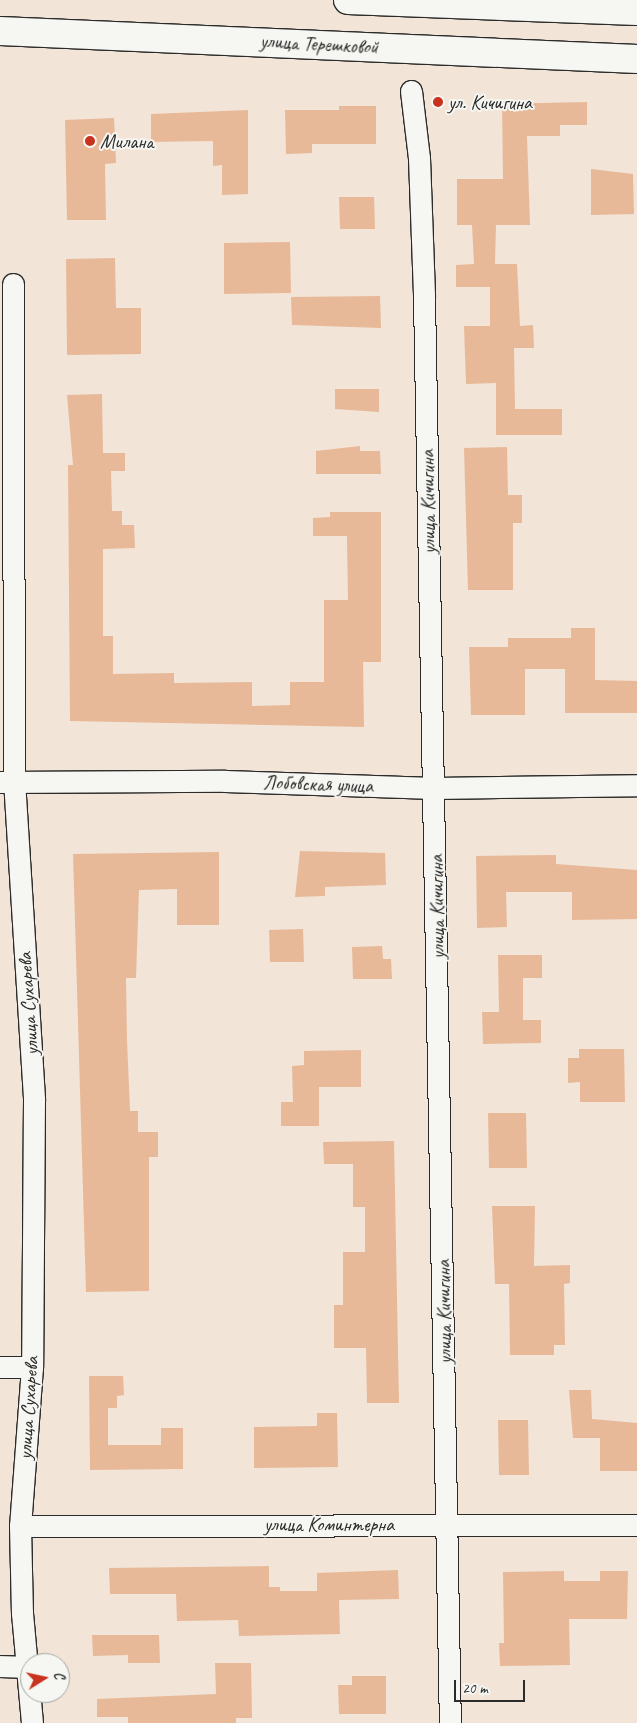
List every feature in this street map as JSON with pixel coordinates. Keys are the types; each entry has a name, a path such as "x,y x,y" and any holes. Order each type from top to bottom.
{"main road":[{"path":"348,0 637,11"},
{"name":"улица Терешковой","path":"0,31 637,59"}],"street":[{"name":"улица Кичигина","path":"411,91 423,267 448,1524 450,1723"},
{"name":"улица Сухарева","path":"13,284 7,781 34,1100 32,1367 20,1526 27,1653"},
{"name":"Лобовская улица","path":"7,781 434,788 637,785"},
{"path":"0,1368 32,1367"},
{"name":"улица Коминтерна","path":"20,1526 637,1525"},
{"path":"0,1666 20,1666"},
{"name":"улица Сухарева","path":"31,1703 32,1723"}],"building":[{"path":"587,102 587,125 560,125 560,136 527,136 530,225 496,225 495,264 517,264 520,326 533,325 534,348 514,348 515,409 562,409 562,435 496,435 496,383 466,384 464,326 490,326 490,287 456,287 456,265 474,264 472,225 457,225 457,179 503,179 502,104"},
{"path":"339,106 376,106 376,144 312,144 312,153 286,154 285,110 339,110"},
{"path":"248,110 248,194 222,195 222,165 213,166 213,141 151,142 151,114"},
{"path":"114,118 116,163 105,164 106,220 67,220 65,120"},
{"path":"591,169 633,174 634,214 591,215"},
{"path":"339,197 374,197 375,229 340,229"},
{"path":"290,242 291,293 224,294 224,243"},
{"path":"115,258 116,308 141,308 141,354 67,355 66,259"},
{"path":"380,296 381,328 292,325 291,297"},
{"path":"335,389 379,389 379,412 335,409"},
{"path":"102,394 103,453 125,453 125,471 111,471 112,511 122,511 122,525 134,525 135,548 103,549 103,636 113,636 113,674 174,673 174,683 252,682 252,706 290,705 290,682 324,682 324,600 348,600 347,536 313,536 313,518 330,517 330,512 381,512 381,662 363,662 364,727 70,721 68,465 73,465 67,395"},
{"path":"360,446 360,451 380,451 381,474 316,474 316,451"},
{"path":"507,447 508,495 522,495 522,523 513,523 513,590 468,590 464,448"},
{"path":"571,628 595,628 595,680 637,681 637,713 565,713 565,669 525,669 525,715 471,715 469,647 508,647 508,638 571,638"},
{"path":"300,851 385,853 386,885 325,887 325,896 295,897"},
{"path":"219,852 219,925 177,925 177,889 139,890 136,978 126,978 127,1040 130,1111 138,1111 138,1132 158,1132 158,1157 149,1157 149,1291 86,1292 73,854"},
{"path":"556,855 556,864 637,870 637,919 572,920 572,892 506,892 507,927 477,928 476,856"},
{"path":"303,929 304,962 270,962 269,930"},
{"path":"382,946 383,959 391,959 392,979 353,979 352,947"},
{"path":"498,955 542,955 542,978 523,978 523,1020 541,1020 541,1043 483,1044 482,1012 499,1012"},
{"path":"579,1049 624,1049 625,1102 580,1102 580,1082 568,1083 568,1058 579,1058"},
{"path":"361,1050 361,1087 319,1087 319,1126 281,1126 281,1102 293,1102 292,1066 304,1065 304,1051"},
{"path":"488,1113 526,1113 527,1168 489,1168"},
{"path":"394,1141 399,1403 367,1403 366,1348 334,1348 334,1305 343,1305 343,1252 365,1252 365,1207 353,1207 353,1164 324,1164 323,1142"},
{"path":"492,1206 535,1206 534,1266 570,1265 570,1283 564,1284 565,1345 554,1345 554,1355 510,1355 509,1284 495,1284"},
{"path":"89,1376 123,1376 124,1395 117,1396 117,1408 108,1408 108,1445 161,1445 161,1428 183,1428 183,1469 90,1470"},
{"path":"569,1390 591,1390 592,1419 637,1423 637,1471 600,1471 600,1438 573,1438"},
{"path":"317,1413 337,1413 338,1467 254,1468 254,1427 317,1426"},
{"path":"498,1420 528,1420 529,1475 499,1475"},
{"path":"269,1566 269,1587 280,1587 280,1591 317,1591 317,1573 398,1570 399,1599 339,1600 340,1634 239,1636 238,1620 177,1621 176,1594 110,1594 109,1568"},
{"path":"564,1571 564,1581 600,1581 600,1571 628,1571 627,1619 569,1619 570,1665 500,1666 499,1643 504,1643 503,1572"},
{"path":"92,1635 159,1635 160,1663 128,1663 128,1655 93,1656"},
{"path":"215,1663 251,1663 252,1718 236,1718 236,1723 128,1723 128,1717 97,1717 97,1699 216,1694"},
{"path":"352,1676 386,1676 386,1714 339,1714 338,1685 352,1685"}],"place":[{"name":"ул. Кичигина","path":"438,102"},
{"name":"Милана","path":"90,141"}]}
